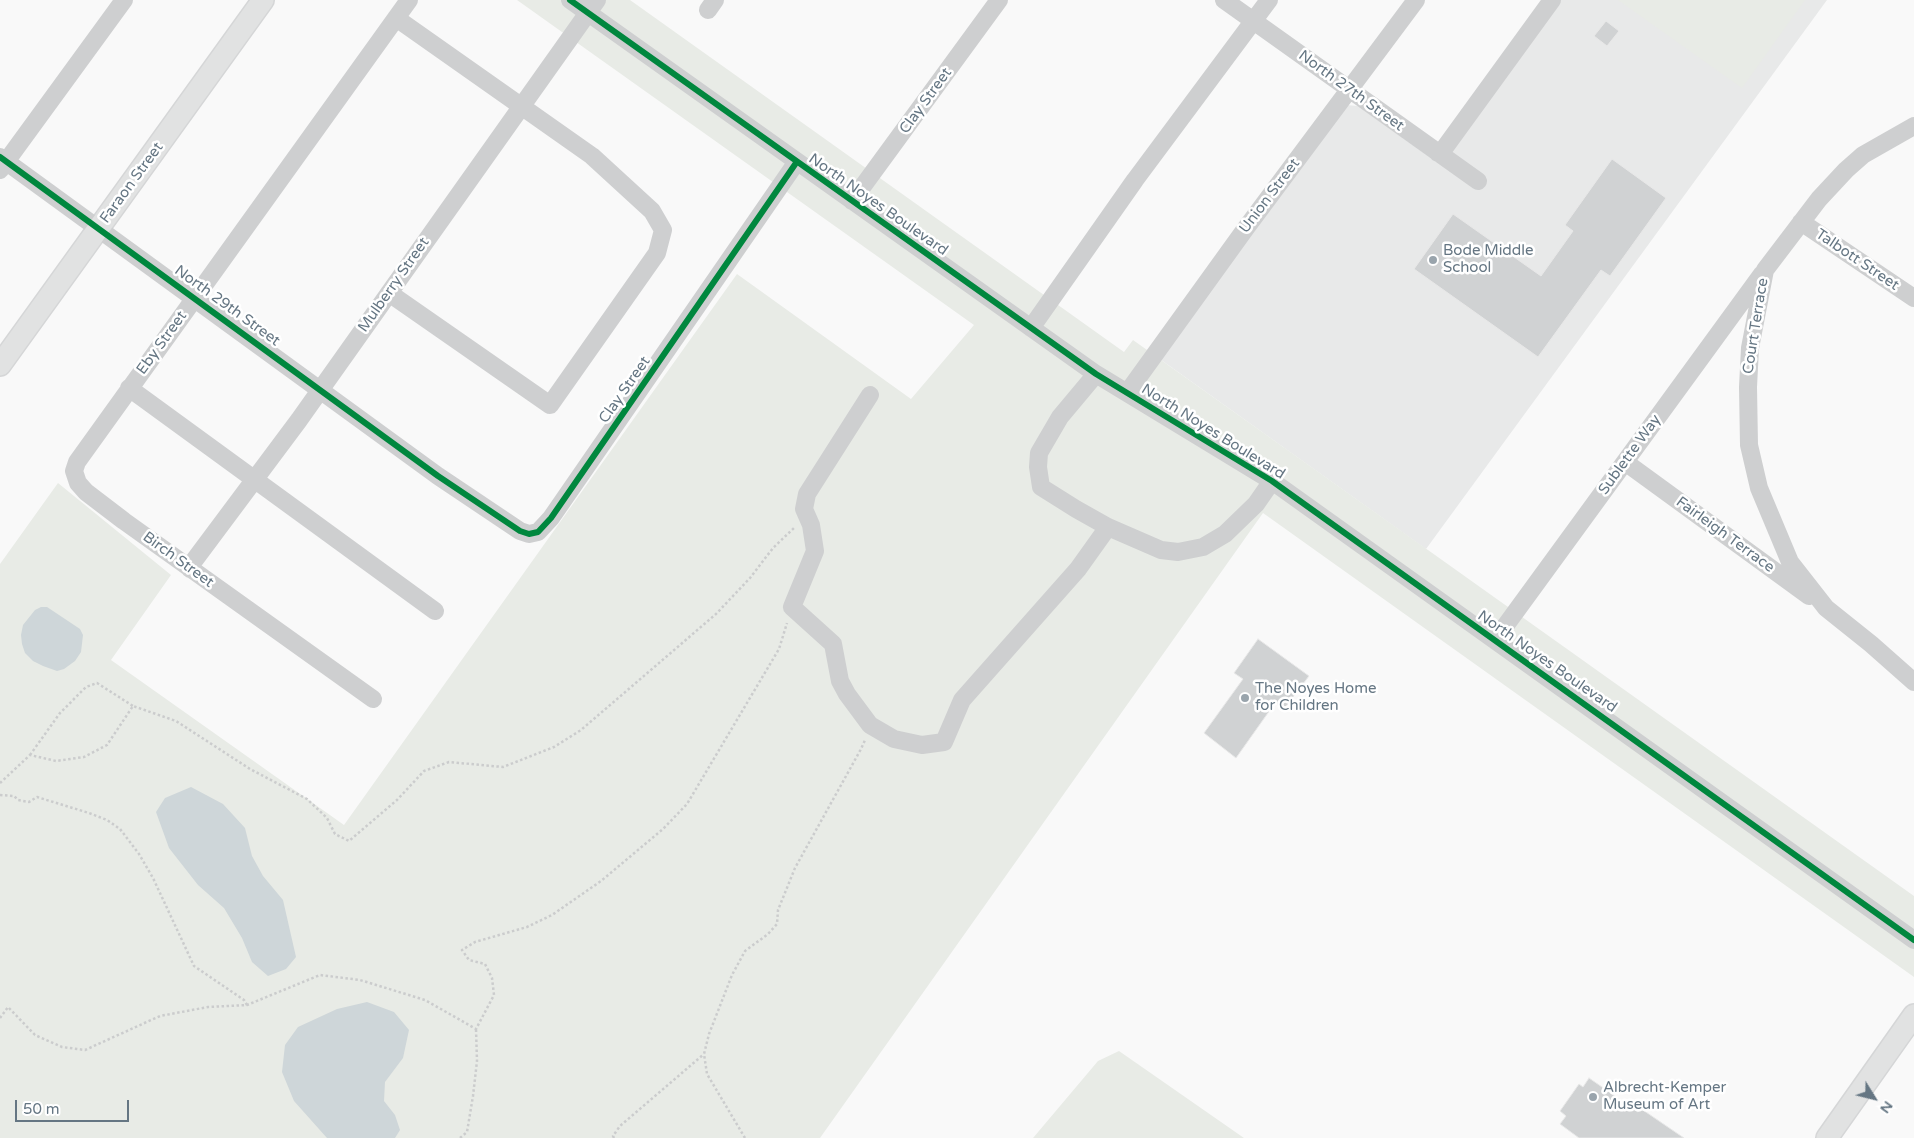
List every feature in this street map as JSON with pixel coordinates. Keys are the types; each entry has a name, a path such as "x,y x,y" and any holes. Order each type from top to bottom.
{"main road":[{"name":"Faraon Street","path":"0,365 263,0"},
{"path":"1827,1138 1914,1016"}],"street":[{"path":"2,163 124,0"},
{"name":"Eby Street","path":"129,388 409,0"},
{"name":"North Noyes Boulevard","path":"570,0 592,6 796,163 1096,374 1272,481 1914,940"},
{"name":"Clay Street","path":"852,201 999,0"},
{"name":"North 27th Street","path":"1224,0 1478,181"},
{"path":"1031,328 1135,180 1269,0"},
{"name":"Union Street","path":"1127,393 1246,228 1416,0"},
{"path":"1438,153 1443,150 1552,0"},
{"name":"Mulberry Street","path":"190,569 193,562 320,390 592,6"},
{"path":"389,293 550,405 658,253 663,230 652,211 592,156 396,18"},
{"path":"1801,222 1846,170 1863,155 1914,126"},
{"name":"North 29th Street","path":"2,163 99,229 438,476"},
{"name":"Clay Street","path":"438,476 520,531 529,534 538,532 551,518 796,163"},
{"name":"Court Terrace","path":"1801,222 1765,270 1750,348 1748,387 1749,445 1759,488 1790,562 1826,608 1914,682"},
{"name":"Talbott Street","path":"1801,222 1914,298"},
{"name":"Sublette Way","path":"1495,640 1765,270"},
{"path":"1096,374 1060,417 1039,453 1038,467 1041,487 1108,527 1160,550 1178,552 1203,547 1225,534 1256,504 1272,481"},
{"path":"129,388 435,611"},
{"name":"Birch Street","path":"129,388 77,462 74,471 78,482 86,492 124,522 373,699"},
{"path":"870,395 806,494 804,509 811,525 815,551 792,608 833,644 840,681 847,694 870,725 894,739 922,745 944,742 962,700 1078,569 1108,527"},
{"name":"Fairleigh Terrace","path":"1625,462 1826,608"}],"path":[{"path":"0,783 30,755 60,713 86,687 97,683 133,706 176,721 250,768 308,799 327,818 335,834 349,841 397,800 424,771 449,762 502,767 554,747 581,730 716,614 750,578 773,548 807,514"},
{"path":"460,1138 467,1132 473,1096 477,1060 476,1029 494,996 492,978 485,964 469,960 462,950 475,942 527,927 552,914 601,881 663,829 687,804 779,650 792,608"},
{"path":"30,755 56,761 84,757 107,745 133,706"},
{"path":"745,1138 707,1074 704,1054 732,975 745,951 768,934 777,924 778,910 795,868 861,750 870,725"},
{"path":"0,796 14,796 18,800 29,802 37,797 107,820 120,830 139,854 153,878 194,966 244,1000 246,1005"},
{"path":"0,1018 8,1007 35,1035 62,1047 85,1050 160,1016 208,1007 246,1005 320,975 360,980 425,1000 476,1029"},
{"path":"614,1138 613,1136 620,1126 704,1054"}],"shaded area":[{"path":"517,0 630,0 1124,352 1133,340 1914,896 1914,977 1263,513 820,1138 0,1138 0,564 58,483 171,575 111,660 344,825 737,274 911,399 974,325"},
{"name":"Bode Middle School","path":"1556,0 1827,0 1426,549 1157,357 1346,105 1358,106 1438,163"},
{"path":"1618,0 1805,0 1742,88"},
{"path":"47,607 80,629 83,635 81,652 75,661 64,669 57,671 43,666 33,661 25,653 21,635 23,625 35,610"},
{"path":"191,787 223,804 245,828 252,856 263,876 283,900 296,957 286,969 268,976 252,962 242,938 224,908 198,885 169,848 156,812 165,798"},
{"path":"367,1002 394,1012 409,1030 403,1058 385,1082 384,1101 395,1115 400,1130 395,1138 327,1138 294,1101 282,1072 285,1045 298,1027 337,1009"},
{"path":"1119,1051 1244,1138 1033,1138 1098,1061"}],"building":[{"path":"1606,21 1619,31 1607,46 1594,36"},
{"name":"Bode Middle School","path":"1612,159 1666,198 1610,276 1601,270 1538,357 1414,269 1453,214 1541,276 1573,231 1565,225"},
{"name":"The Noyes Home for Children","path":"1258,639 1309,676 1284,709 1275,703 1236,758 1204,733 1243,679 1234,673"},
{"name":"Albrecht-Kemper Museum of Art","path":"1589,1078 1638,1112 1640,1108 1684,1138 1579,1138 1560,1124 1566,1116 1560,1111 1579,1084 1583,1087"}],"cycle path":[{"path":"570,0 1096,374 1272,481 1914,940"},
{"path":"0,157 438,476 520,531 529,534 538,532 551,518 796,163"}],"place":[{"name":"Bode Middle School","path":"1433,260"},
{"name":"The Noyes Home for Children","path":"1245,698"},
{"name":"Albrecht-Kemper Museum of Art","path":"1593,1097"}]}
